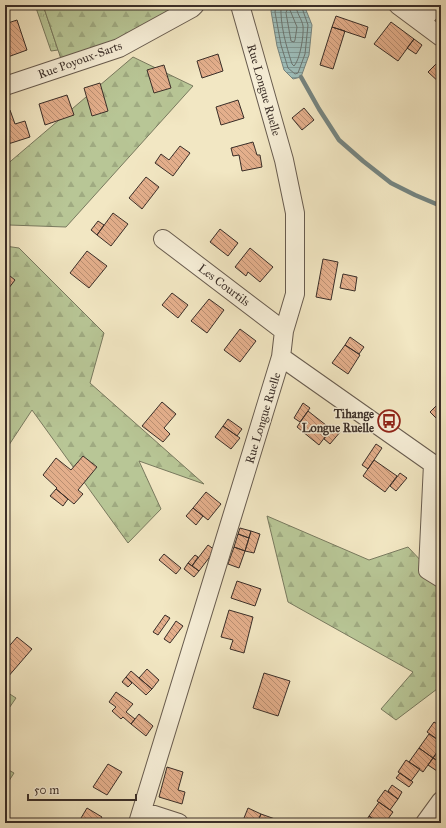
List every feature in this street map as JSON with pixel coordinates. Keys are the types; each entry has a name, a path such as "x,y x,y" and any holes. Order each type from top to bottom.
{"street":[{"name":"Rue Poyoux-Sarts","path":"5,86 119,48 195,5"},
{"name":"Rue Longue Ruelle","path":"140,817 281,357 284,331 295,294 295,213 284,160 240,5"},
{"path":"398,5 441,37"},
{"path":"421,22 436,5"},
{"name":"Les Courtils","path":"163,239 284,331"},
{"path":"281,357 437,461 428,570 441,578"},
{"path":"425,823 441,801"},
{"path":"140,817 179,823"}],"green space":[{"path":"35,5 43,5 58,50 51,51"},
{"path":"43,5 185,5 116,43 62,62"},
{"path":"133,57 193,86 66,227 9,225 5,219 5,166"},
{"path":"5,246 19,248 104,333 90,383 204,484 139,461 161,509 128,543 32,410 5,451"},
{"path":"267,516 369,560 408,547 441,582 441,686 396,720 381,709 413,672 288,602"},
{"path":"5,691 16,698 5,714"},
{"path":"5,768 14,773 5,787"}],"water":[{"path":"273,5 304,5 312,25 309,55 301,77 293,79 284,70 277,46 271,11"}],"building":[{"path":"336,16 368,27 365,38 332,27"},
{"path":"17,20 27,50 5,58 5,24"},
{"path":"391,22 414,39 398,61 374,44"},
{"path":"332,27 345,31 333,69 320,65"},
{"path":"414,39 422,45 416,54 407,48"},
{"path":"218,54 223,71 202,78 197,61"},
{"path":"441,59 441,84 428,72"},
{"path":"164,65 171,88 154,93 147,70"},
{"path":"100,83 108,111 92,116 84,88"},
{"path":"67,95 74,115 45,125 39,104"},
{"path":"238,100 244,118 221,125 216,107"},
{"path":"304,108 314,120 302,130 292,118"},
{"path":"10,110 15,124 25,121 30,137 5,145 5,112"},
{"path":"253,142 257,155 260,155 262,167 242,171 239,155 233,156 231,148"},
{"path":"180,146 190,153 173,176 155,163 161,154 169,160"},
{"path":"146,177 159,187 142,209 129,198"},
{"path":"113,213 128,224 111,246 97,235"},
{"path":"98,221 104,225 97,235 91,230"},
{"path":"220,229 238,243 228,256 210,242"},
{"path":"250,248 273,267 260,282 248,272 246,276 235,267"},
{"path":"87,251 107,266 89,288 70,273"},
{"path":"323,259 338,262 331,300 316,297"},
{"path":"5,272 15,280 5,293"},
{"path":"343,274 357,277 355,291 340,288"},
{"path":"172,293 188,305 178,318 162,305"},
{"path":"209,299 224,310 207,333 191,321"},
{"path":"240,329 256,341 240,362 224,350"},
{"path":"350,337 364,347 359,354 345,345"},
{"path":"345,345 360,355 348,374 332,363"},
{"path":"441,401 441,423 430,412"},
{"path":"162,402 176,414 164,428 170,434 163,442 142,426"},
{"path":"303,403 310,408 300,422 294,418"},
{"path":"308,411 331,429 319,445 297,427"},
{"path":"228,419 242,429 237,436 223,426"},
{"path":"334,425 341,431 330,444 324,439"},
{"path":"223,426 240,438 231,449 215,437"},
{"path":"376,444 382,448 368,469 362,465"},
{"path":"83,456 97,467 78,490 83,494 74,504 56,489 57,488 43,475 56,458 71,470"},
{"path":"374,460 397,476 385,492 363,476"},
{"path":"400,473 407,478 396,491 390,486"},
{"path":"56,489 68,499 63,506 50,496"},
{"path":"206,492 221,504 208,520 193,508"},
{"path":"193,508 203,516 196,525 186,516"},
{"path":"240,528 251,531 249,538 238,534"},
{"path":"251,531 260,534 254,553 245,551"},
{"path":"238,534 249,538 245,551 234,547"},
{"path":"208,545 215,550 199,571 192,566"},
{"path":"234,547 245,551 239,568 228,564"},
{"path":"164,554 181,568 176,574 159,560"},
{"path":"195,555 198,557 192,566 188,563"},
{"path":"188,563 199,571 194,577 184,569"},
{"path":"237,581 261,589 255,606 231,598"},
{"path":"229,610 253,617 244,653 230,649 233,640 221,637"},
{"path":"165,615 170,618 158,635 153,632"},
{"path":"176,621 183,626 170,643 164,639"},
{"path":"17,637 32,649 7,678 5,676 5,651"},
{"path":"147,669 159,680 152,689 139,678"},
{"path":"131,671 152,689 146,695 126,677"},
{"path":"264,673 290,681 278,716 253,708"},
{"path":"126,677 132,683 128,687 122,682"},
{"path":"116,692 133,704 126,712 135,719 131,724 123,717 121,719 112,711 116,707 109,702"},
{"path":"139,714 153,726 146,736 131,724"},
{"path":"441,718 441,726 437,723"},
{"path":"434,722 441,726 440,741 427,732"},
{"path":"429,734 441,742 441,746 433,758 419,748"},
{"path":"419,748 433,758 423,772 409,762"},
{"path":"439,750 441,752 441,763 433,758"},
{"path":"433,758 441,763 441,766 437,771 428,765"},
{"path":"406,760 420,769 411,781 398,772"},
{"path":"108,764 122,772 107,795 93,787"},
{"path":"167,767 183,772 178,790 185,792 182,804 159,797"},
{"path":"400,773 413,782 409,787 396,778"},
{"path":"392,785 402,792 398,799 388,791"},
{"path":"385,790 398,799 390,810 377,801"},
{"path":"379,802 393,812 385,823 379,823 369,816"},
{"path":"87,808 102,817 98,823 78,823"},
{"path":"248,808 261,814 257,823 242,823"},
{"path":"261,814 275,819 273,823 257,823"},
{"path":"369,816 379,823 365,823"},
{"path":"389,818 395,823 385,823"}],"waterway":[{"path":"301,77 339,140 391,183 441,206"}],"place":[{"name":"Tihange Longue Ruelle","path":"389,421"}]}
